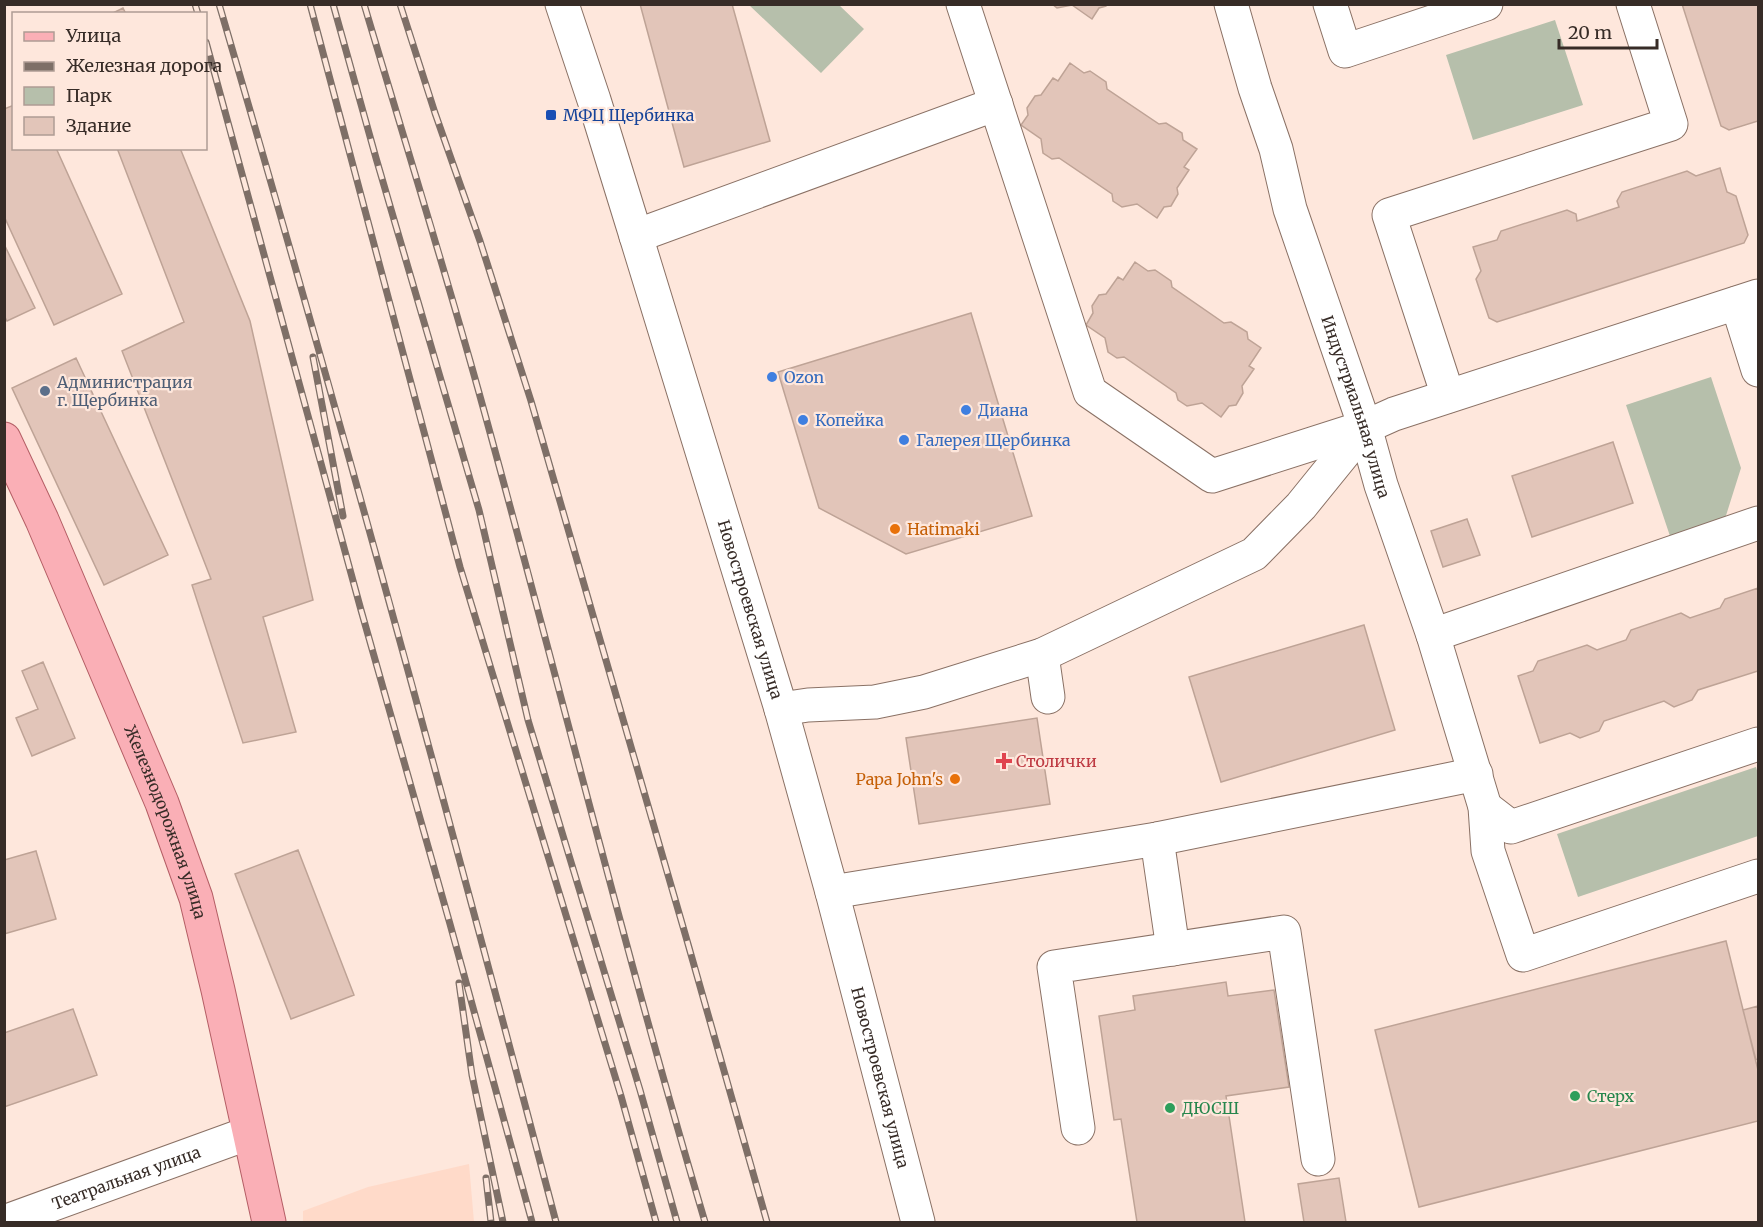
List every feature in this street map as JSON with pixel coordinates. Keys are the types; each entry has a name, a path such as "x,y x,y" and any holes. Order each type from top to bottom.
{"main road":[{"name":"Железнодорожная улица","path":"4,439 42,520 158,792 196,898 269,1222"}],"street":[{"name":"Новостроевская улица","path":"562,4 636,236 781,709 832,892 918,1222"},
{"path":"963,4 1089,392 1212,476 1365,427 1394,414 1448,396 1748,300 1758,370"},
{"name":"Индустриальная улица","path":"1231,4 1255,88 1276,149 1290,209 1365,427 1381,485 1433,635 1476,774 1485,807 1488,851 1523,955 1758,876"},
{"path":"1330,4 1345,51 1486,4"},
{"path":"1448,396 1389,215 1671,124 1633,4"},
{"path":"636,236 996,104"},
{"path":"781,709 808,705 875,702 924,692 1042,656 1254,554 1301,506 1365,427"},
{"path":"1433,635 1758,523"},
{"path":"1042,656 1048,697"},
{"path":"1485,807 1511,827 1758,744"},
{"path":"832,892 1157,839 1476,774"},
{"path":"1157,839 1173,949"},
{"path":"1078,1128 1054,967 1284,932 1318,1158"},
{"name":"Театральная улица","path":"4,1222 249,1133"}],"shaded area":[{"path":"469,1164 474,1222 303,1222 303,1211 368,1187"}],"green space":[{"path":"749,5 839,5 864,29 821,73"},
{"path":"1555,20 1583,105 1473,140 1446,55"},
{"path":"1711,377 1741,468 1723,525 1672,542 1626,405"},
{"path":"1756,767 1758,836 1578,897 1557,834"}],"building":[{"path":"640,4 732,4 770,141 684,167"},
{"path":"1052,4 1107,4 1099,8 1092,19 1072,5 1057,8"},
{"path":"1682,4 1758,4 1758,121 1729,130 1721,126"},
{"path":"1070,63 1084,73 1090,71 1106,82 1107,89 1159,124 1166,123 1182,133 1183,140 1197,149 1184,167 1189,170 1177,188 1178,194 1171,206 1164,207 1157,218 1137,204 1122,207 1113,201 1112,194 1059,158 1052,159 1043,153 1041,139 1021,125 1028,115 1027,108 1035,96 1041,95 1053,78 1058,81"},
{"path":"12,106 12,150 57,150 122,294 54,325 4,216 4,109"},
{"path":"118,150 181,150 250,321 313,600 263,617 296,732 243,743 192,585 211,579 122,351 184,322"},
{"path":"1720,168 1727,192 1736,196 1748,235 1744,243 1497,322 1489,318 1476,279 1481,271 1473,247 1497,240 1501,231 1567,210 1576,214 1577,221 1619,207 1617,201 1622,192 1687,171 1696,176"},
{"path":"4,244 35,308 7,321 4,316"},
{"path":"1135,262 1148,271 1155,270 1171,281 1172,287 1224,323 1231,322 1247,332 1248,339 1261,348 1249,366 1254,369 1242,386 1243,393 1236,405 1229,406 1221,417 1202,403 1187,406 1178,400 1176,393 1124,357 1117,358 1108,352 1105,338 1086,325 1093,313 1092,306 1099,295 1106,294 1118,277 1123,280"},
{"name":"Галерея Щербинка","path":"971,313 1032,516 906,554 819,508 778,372"},
{"path":"76,358 168,555 104,585 12,388"},
{"path":"1613,442 1633,503 1532,537 1512,476"},
{"path":"1467,519 1480,555 1443,567 1431,531"},
{"path":"1758,588 1758,671 1698,690 1692,700 1674,707 1664,701 1604,721 1599,731 1580,738 1570,733 1540,743 1518,676 1533,671 1538,661 1587,645 1597,650 1626,640 1631,630 1681,613 1690,618 1720,608 1725,599"},
{"path":"1364,625 1395,730 1221,782 1189,677"},
{"path":"43,662 75,738 32,756 16,718 38,709 22,671"},
{"path":"1037,718 1050,804 919,824 906,738"},
{"path":"298,850 354,995 291,1019 235,874"},
{"path":"36,851 56,919 4,934 4,860"},
{"name":"Стерх","path":"1726,941 1758,1070 1758,1121 1419,1207 1375,1030"},
{"name":"ДЮСШ","path":"1226,982 1228,996 1274,990 1289,1087 1226,1096 1245,1222 1137,1222 1121,1119 1114,1120 1099,1016 1135,1010 1133,996"},
{"path":"1758,1006 1758,1059 1756,1060 1743,1010"},
{"path":"73,1009 97,1075 4,1107 4,1033"},
{"path":"1339,1178 1346,1222 1304,1222 1298,1184"}],"railway":[{"path":"195,4 197,12"},
{"path":"219,4 392,612 556,1222"},
{"path":"310,4 460,567 621,1096 656,1222"},
{"path":"333,4 479,510 528,720 640,1090 677,1222"},
{"path":"364,4 478,389 617,910 705,1222"},
{"path":"400,4 531,401 767,1222"},
{"path":"207,46 361,610 532,1222"},
{"path":"313,357 343,516"},
{"path":"459,983 472,1075 503,1222"},
{"path":"486,1178 491,1222"}],"place":[{"name":"МФЦ Щербинка","path":"551,115"},
{"name":"Ozon","path":"772,377"},
{"name":"Администрация г. Щербинка","path":"45,391"},
{"name":"Диана","path":"966,410"},
{"name":"Копейка","path":"803,420"},
{"name":"Галерея Щербинка","path":"904,440"},
{"name":"Hatimaki","path":"895,529"},
{"name":"Столички","path":"1004,761"},
{"name":"Papa John's","path":"955,779"},
{"name":"Стерх","path":"1575,1096"},
{"name":"ДЮСШ","path":"1170,1108"}]}
